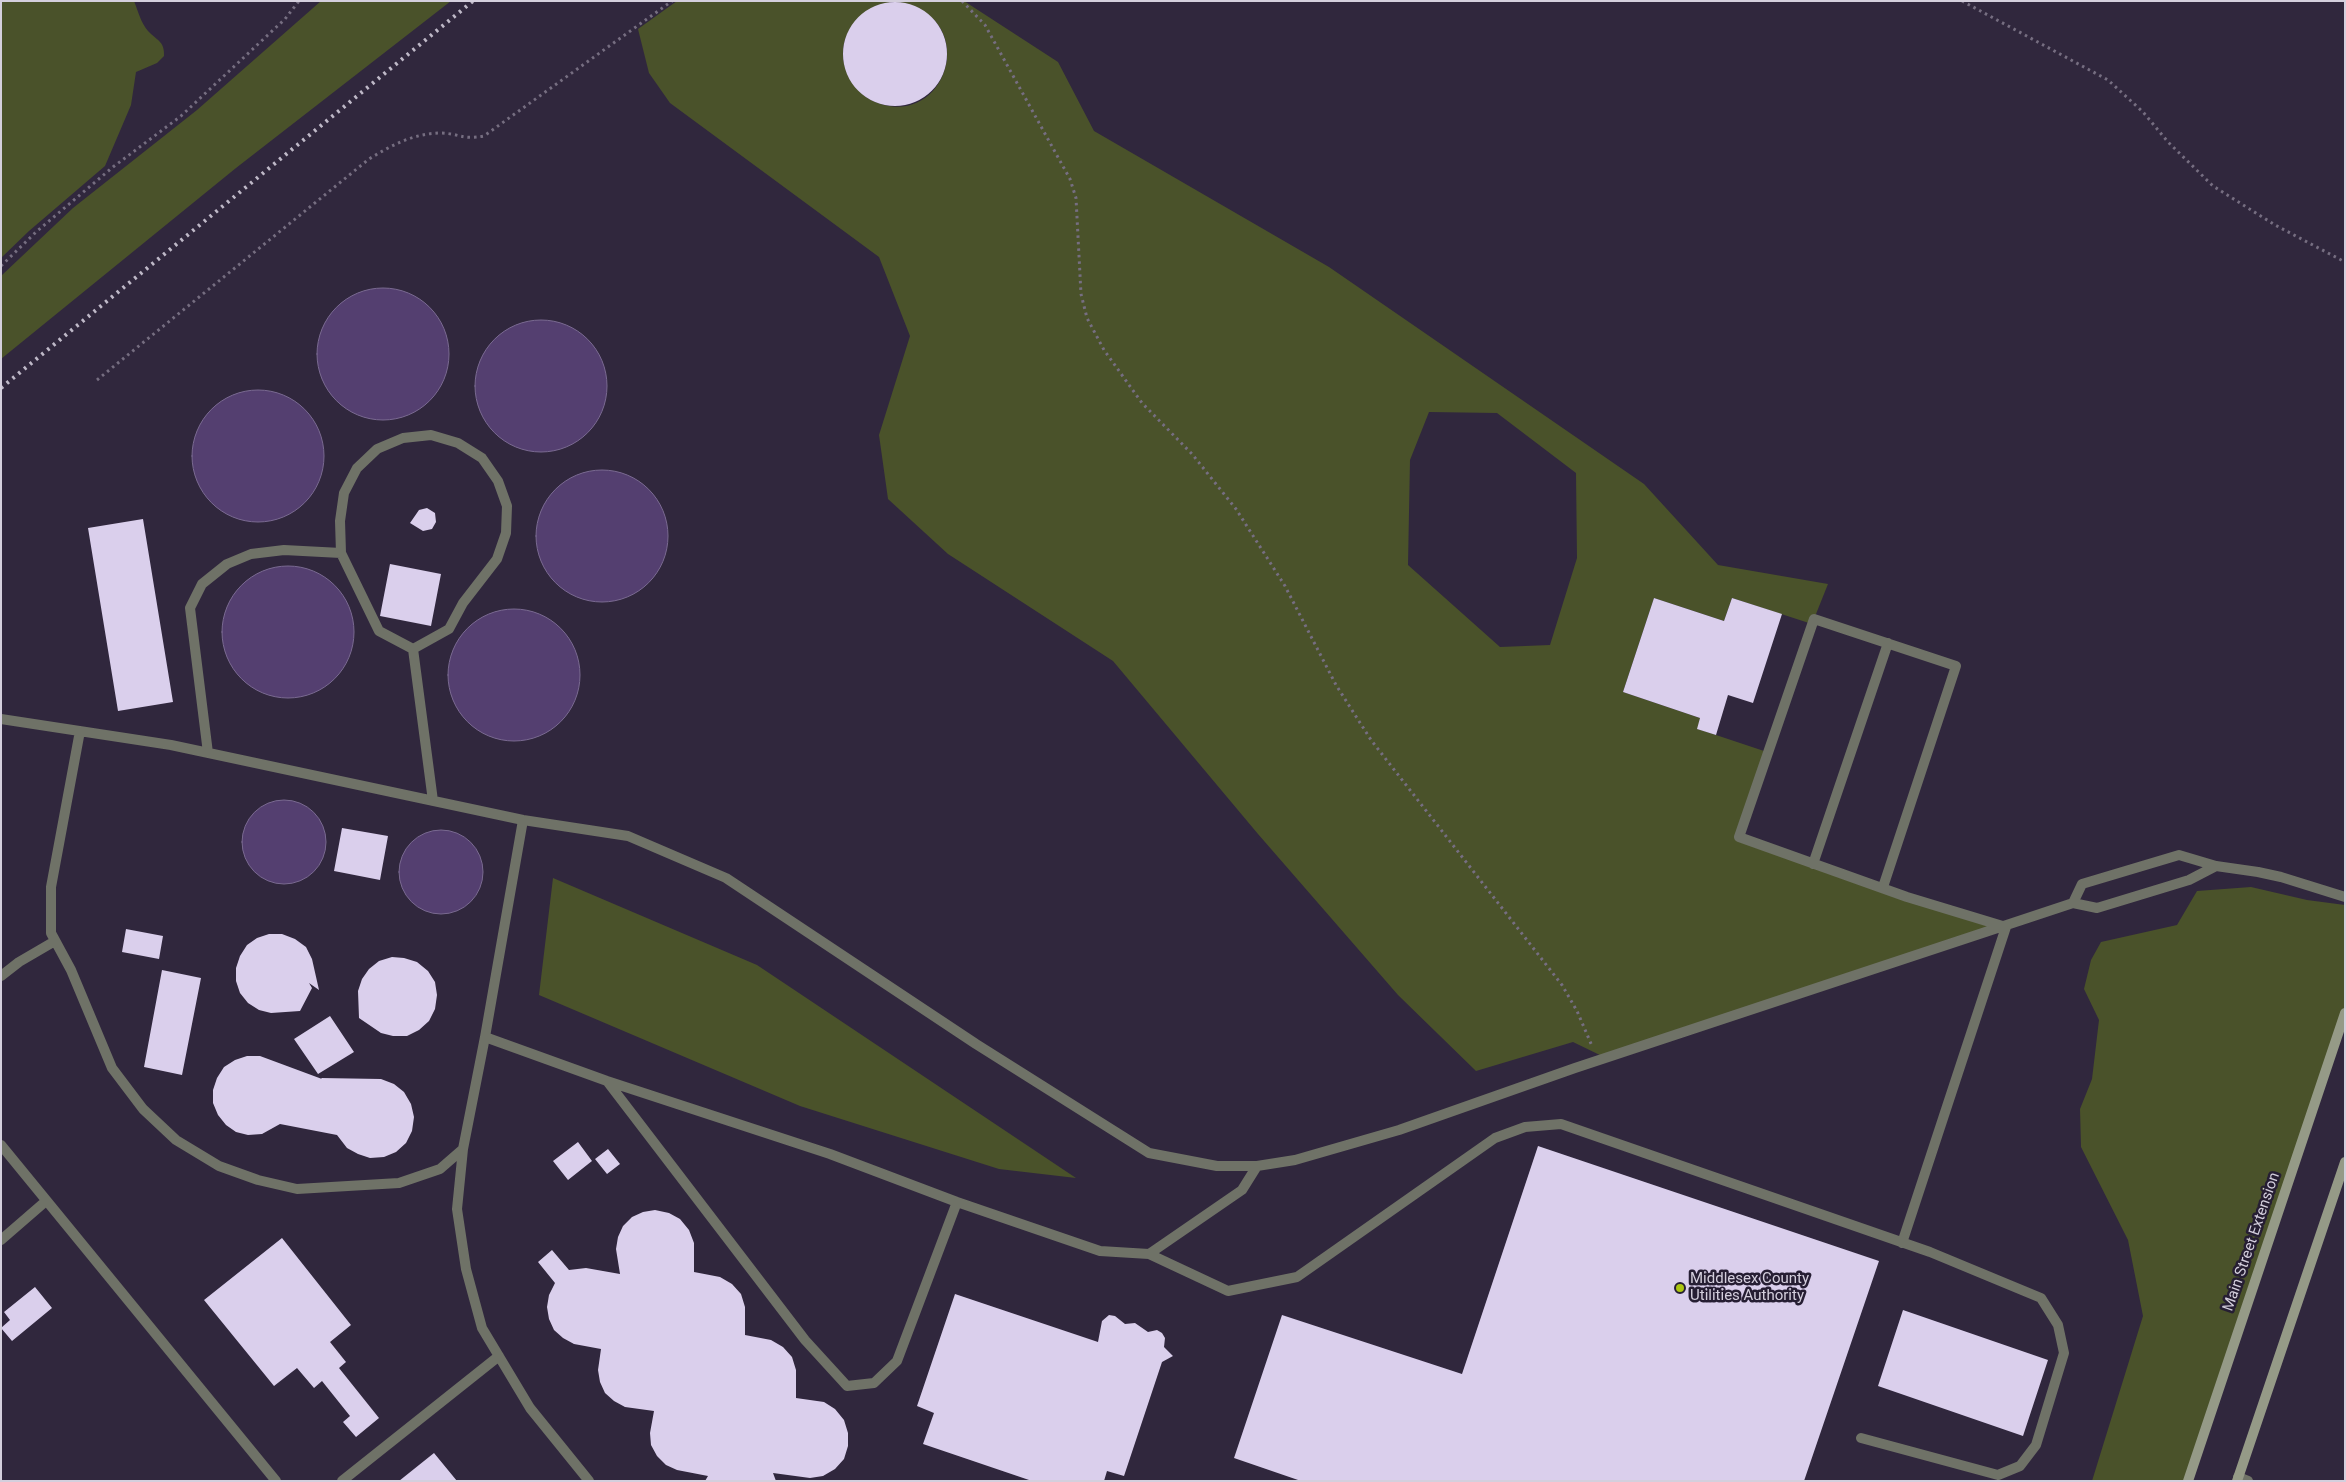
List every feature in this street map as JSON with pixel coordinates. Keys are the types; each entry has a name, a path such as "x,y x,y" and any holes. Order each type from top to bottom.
{"main road":[{"name":"Main Street Extension","path":"2188,1481 2345,1013"},
{"path":"2241,1480 2345,1162"}],"lane":[{"path":"431,436 458,443 482,458 498,481 507,506 506,533 497,559 463,604 449,629 413,649 379,630 341,552 340,521 344,493 357,468 377,449 403,438 431,436"},
{"path":"208,753 190,608 202,584 227,564 251,554 284,550 341,552"},
{"path":"1882,888 1956,666 1814,619 1739,837 1907,897 2006,927"},
{"path":"1813,864 1888,643"},
{"path":"413,649 433,801"},
{"path":"1,719 208,753 523,820 628,836 726,878 976,1044 1149,1153 1217,1166 1257,1166 1295,1160 1399,1130 1597,1061 2074,903 2097,908 2189,880 2216,866"},
{"path":"80,731 51,887 51,933 71,970 112,1068 143,1109 176,1140 219,1166 258,1180 297,1189 348,1188 399,1183 440,1168 463,1149"},
{"path":"523,820 485,1037 463,1149 457,1209 466,1269 482,1328 530,1408 589,1481"},
{"path":"2074,903 2082,884 2179,855 2216,866 2258,872 2345,897"},
{"path":"1902,1243 2006,927"},
{"path":"1,976 19,962 55,941"},
{"path":"485,1037 607,1081 830,1154 957,1202 1100,1251 1149,1254 1228,1291 1297,1277 1495,1138 1525,1127 1561,1124 1902,1243 2041,1298 2058,1325 2064,1353 2036,1445 2020,1466 1998,1475 1861,1438"},
{"path":"607,1081 805,1340 847,1386 874,1383 897,1361 957,1202"},
{"path":"1,1145 276,1481"},
{"path":"1149,1254 1242,1190 1257,1166"},
{"path":"1,1240 46,1201"},
{"path":"342,1481 499,1356"}],"path":[{"path":"1,266 36,232 113,167 181,116 285,19 299,1"},
{"path":"97,380 369,159 397,142 420,135 443,133 468,139 484,136 672,1"},
{"path":"962,1 985,25 1070,179 1076,198 1081,294 1087,318 1104,350 1142,403 1192,454 1236,509 1285,586 1336,685 1371,740 1562,985 1588,1035 1597,1061"},
{"path":"1962,1 2108,80 2143,112 2168,142 2213,186 2275,225 2345,262"}],"green space":[{"path":"1,1 134,1 146,28 163,47 164,56 157,63 136,72 131,105 105,166 29,231 1,258"},
{"path":"321,1 451,1 236,168 1,359 1,276 73,208 197,110"},
{"path":"677,1 964,1 1058,62 1094,131 1329,267 1644,484 1718,565 1828,584 1812,624 1732,598 1724,621 1654,598 1623,692 1700,718 1698,729 1767,752 1739,837 2006,927 1606,1058 1573,1042 1476,1071 1398,995 1258,834 1113,661 948,554 888,499 879,435 910,336 879,257 670,103 649,73 638,29","holes":["892,2 920,9 937,24 946,43 946,63 940,82 926,97 907,106 884,105 872,101 865,96 859,91 847,73 843,60 847,34 855,24 865,14 877,7","1429,412 1497,413 1576,473 1577,558 1550,645 1500,647 1408,565 1410,460"]},
{"path":"553,878 757,965 1076,1178 999,1169 800,1106 539,995"},
{"path":"2251,887 2307,900 2345,905 2345,1013 2188,1481 2092,1481 2143,1316 2128,1240 2081,1147 2080,1109 2092,1079 2099,1020 2084,989 2091,960 2101,942 2177,925 2197,891"}],"shaded area":[{"path":"383,288 396,289 408,293 430,307 444,329 448,341 448,367 444,379 430,401 408,415 396,419 383,420 370,419 358,415 336,401 322,379 318,367 317,354 318,341 322,329 336,307 358,293 370,289"},
{"path":"541,320 554,321 566,325 588,339 602,361 606,373 606,399 602,411 588,433 566,447 554,451 541,452 528,451 516,447 494,433 480,411 476,399 475,386 476,373 480,361 494,339 516,325 528,321"},
{"path":"258,390 271,391 283,395 305,409 319,431 323,443 323,469 319,481 305,503 283,517 271,521 258,522 245,521 233,517 211,503 197,481 193,469 192,456 193,443 197,431 211,409 233,395 245,391"},
{"path":"602,470 615,471 627,475 649,489 663,511 667,523 667,549 663,561 649,583 627,597 615,601 602,602 589,601 577,597 555,583 541,561 537,549 536,536 537,523 541,511 555,489 577,475 589,471"},
{"path":"288,566 301,567 313,571 335,585 349,607 353,619 353,645 349,657 335,679 313,693 301,697 288,698 275,697 263,693 241,679 227,657 223,645 222,632 223,619 227,607 241,585 263,571 275,567"},
{"path":"514,609 527,610 539,614 561,628 575,650 579,662 579,688 575,700 561,722 539,736 527,740 514,741 501,740 489,736 467,722 453,700 449,688 448,675 449,662 453,650 467,628 489,614 501,610"},
{"path":"284,800 300,803 319,819 323,826 326,842 323,858 307,877 300,881 284,884 268,881 249,865 245,858 242,842 245,826 261,807 268,803"},
{"path":"441,830 457,833 476,849 480,856 483,872 480,888 464,907 457,911 441,914 425,911 406,895 402,888 399,872 402,856 418,837 425,833"}],"building":[{"path":"895,2 915,6 932,17 943,34 947,54 943,74 932,91 915,102 895,106 875,102 858,91 847,74 843,54 847,34 858,17 875,6"},
{"path":"427,508 435,513 436,522 432,529 423,531 410,523 419,510"},
{"path":"143,519 173,702 118,711 88,528"},
{"path":"390,564 441,574 431,626 380,616"},
{"path":"1654,598 1724,621 1732,598 1782,614 1753,703 1728,695 1716,735 1697,729 1700,718 1623,692"},
{"path":"342,828 388,836 380,880 334,871"},
{"path":"126,929 163,936 159,959 122,952"},
{"path":"269,934 282,934 295,939 306,947 312,959 319,990 309,983 312,988 300,1011 271,1013 259,1010 248,1003 240,993 236,981 236,968 240,956 247,945 257,938"},
{"path":"392,957 417,962 428,971 435,982 437,995 435,1009 429,1021 419,1030 407,1036 393,1036 381,1033 359,1018 358,991 362,979 369,969 379,961"},
{"path":"162,970 201,978 182,1075 144,1067"},
{"path":"330,1016 354,1052 318,1074 294,1039"},
{"path":"247,1056 260,1056 322,1079 381,1079 394,1084 404,1092 411,1104 414,1117 412,1131 406,1143 396,1152 384,1157 370,1158 347,1148 337,1135 280,1124 262,1134 248,1135 236,1132 226,1125 218,1115 213,1103 213,1090 217,1078 224,1067 235,1060"},
{"path":"578,1142 592,1161 568,1180 553,1161"},
{"name":"Middlesex County Utilities Authority","path":"1538,1146 1879,1261 1804,1481 1301,1481 1234,1458 1282,1315 1462,1374"},
{"path":"608,1149 620,1164 607,1174 595,1159"},
{"path":"655,1210 669,1213 680,1219 689,1230 694,1243 694,1272 720,1277 732,1284 741,1294 745,1307 745,1335 771,1340 783,1347 792,1357 796,1370 796,1398 824,1402 835,1409 844,1420 848,1433 848,1446 844,1459 835,1469 823,1476 810,1478 773,1473 776,1481 705,1481 708,1476 677,1470 666,1465 657,1456 651,1445 650,1433 654,1411 625,1407 614,1401 605,1393 600,1382 598,1370 601,1349 574,1344 554,1330 549,1319 547,1307 549,1295 555,1283 538,1262 552,1250 569,1270 586,1268 620,1274 616,1249 618,1237 623,1226 632,1217 643,1212"},
{"path":"282,1238 351,1325 330,1342 346,1362 339,1368 379,1418 356,1437 343,1422 350,1416 322,1381 314,1388 297,1368 274,1386 204,1300"},
{"path":"35,1287 52,1308 12,1341 1,1328 10,1320 4,1312"},
{"path":"955,1294 1098,1342 1102,1321 1109,1315 1115,1316 1125,1324 1135,1323 1148,1332 1157,1330 1162,1333 1165,1338 1164,1347 1173,1356 1162,1362 1124,1476 1107,1471 1104,1481 1032,1481 923,1444 934,1413 917,1406"},
{"path":"1903,1310 2048,1360 2023,1436 1878,1386"},
{"path":"434,1453 457,1481 399,1481"}],"railway":[{"path":"1,388 473,1"}],"place":[{"name":"Middlesex County Utilities Authority","path":"1680,1288"}]}
